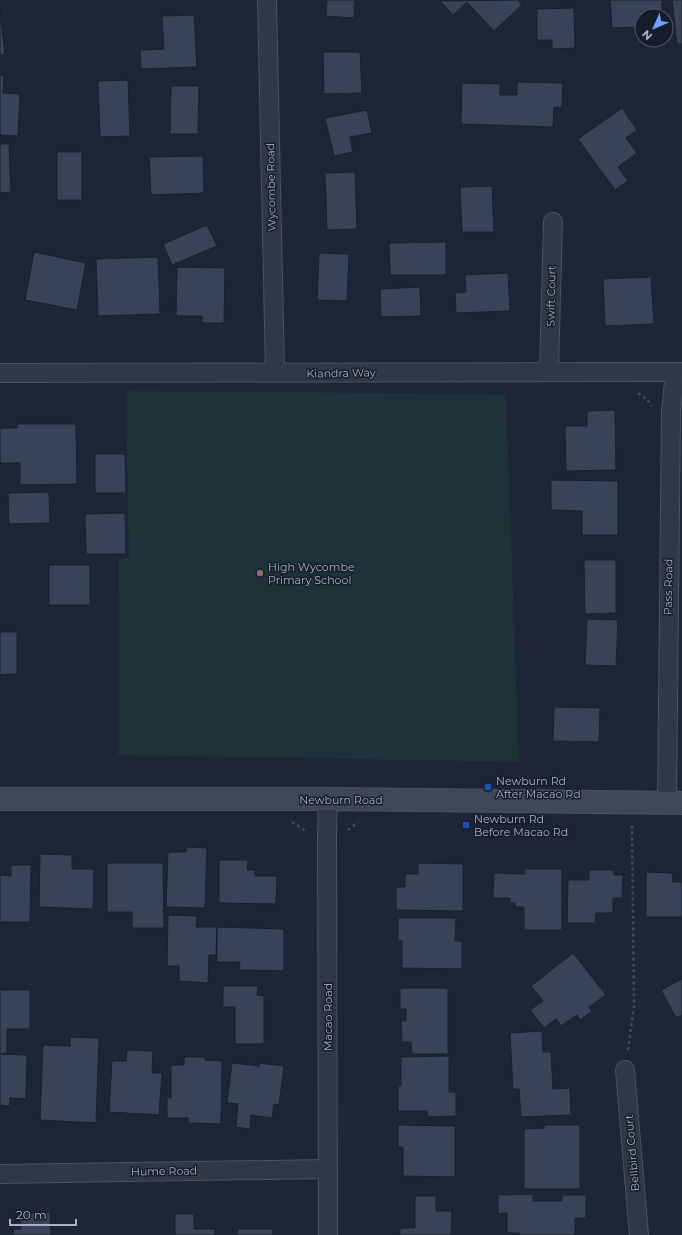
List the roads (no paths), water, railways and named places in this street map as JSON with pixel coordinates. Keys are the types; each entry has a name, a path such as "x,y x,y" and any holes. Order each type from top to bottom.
{"street":[{"name":"Wycombe Road","path":"267,0 275,373"},
{"name":"Swift Court","path":"549,371 553,222"},
{"name":"Kiandra Way","path":"0,373 679,372"},
{"name":"Pass Road","path":"674,803 671,411 679,372"},
{"name":"Newburn Road","path":"0,799 328,799 674,803"},
{"name":"Macao Road","path":"328,799 328,1235"},
{"name":"Bellbird Court","path":"625,1070 639,1235"},
{"name":"Hume Road","path":"0,1174 328,1169"}],"place":[{"name":"High Wycombe Primary School","path":"260,573"},
{"name":"Newburn Rd After Macao Rd","path":"488,787"},
{"name":"Newburn Rd Before Macao Rd","path":"466,825"}]}
